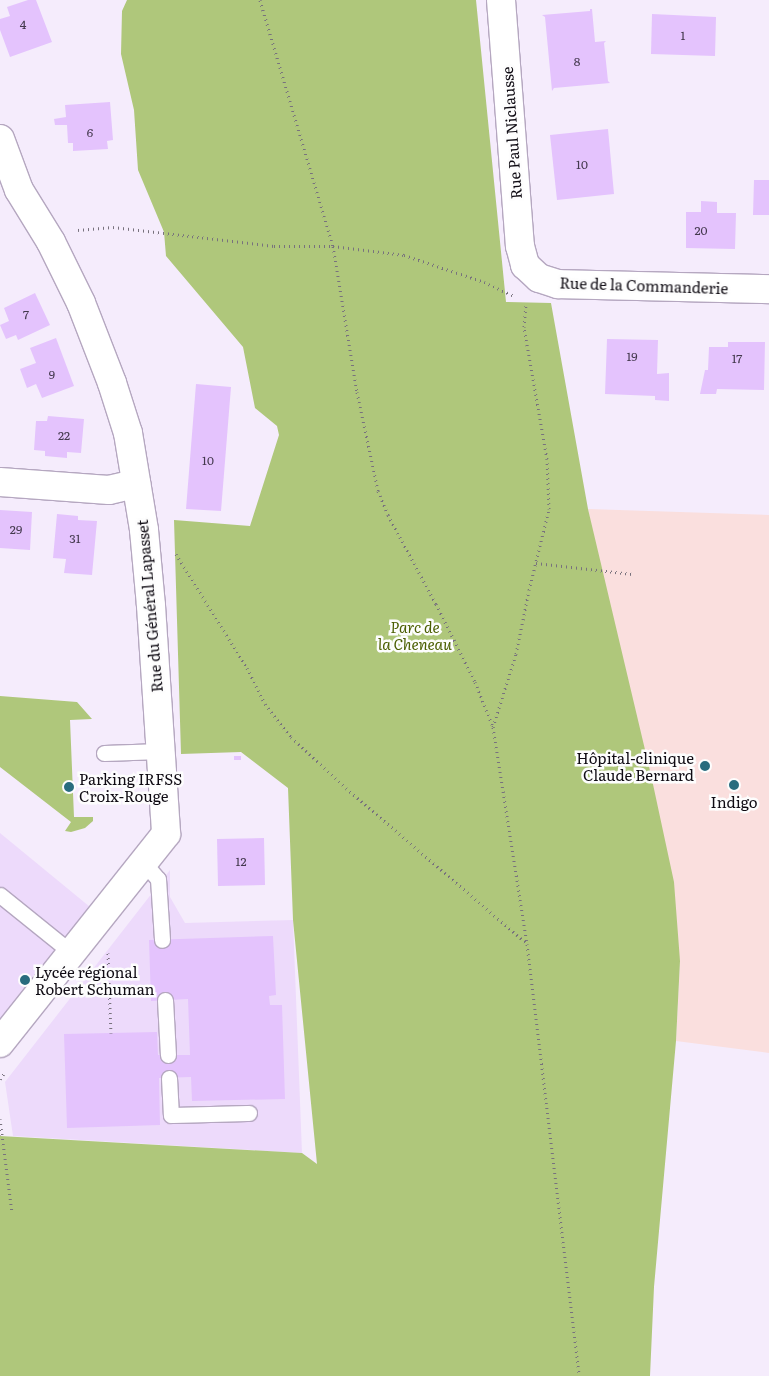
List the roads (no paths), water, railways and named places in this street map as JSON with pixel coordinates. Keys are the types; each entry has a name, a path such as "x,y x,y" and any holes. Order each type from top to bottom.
{"street":[{"name":"Rue Paul Niclausse","path":"501,0 520,246 532,272"},
{"name":"Rue du Général Lapasset","path":"0,139 10,195 50,242 81,303 112,383 128,433 144,530 166,834 0,1043"},
{"name":"Rue de la Commanderie","path":"532,272 558,284 769,289"},
{"path":"0,482 109,490 136,484"}],"lane":[{"path":"104,753 161,751"},
{"path":"144,862 158,879 162,940"},
{"path":"0,895 72,953"},
{"path":"165,1000 168,1055"},
{"path":"169,1078 171,1115 249,1114"}],"place":[{"name":"Hôpital-clinique Claude Bernard","path":"705,766"},
{"name":"Indigo","path":"734,785"},
{"name":"Parking IRFSS Croix-Rouge","path":"69,787"},
{"name":"Lycée régional Robert Schuman","path":"25,980"}],"park label":[{"name":"Parc de la Cheneau","path":"415,634"}]}
